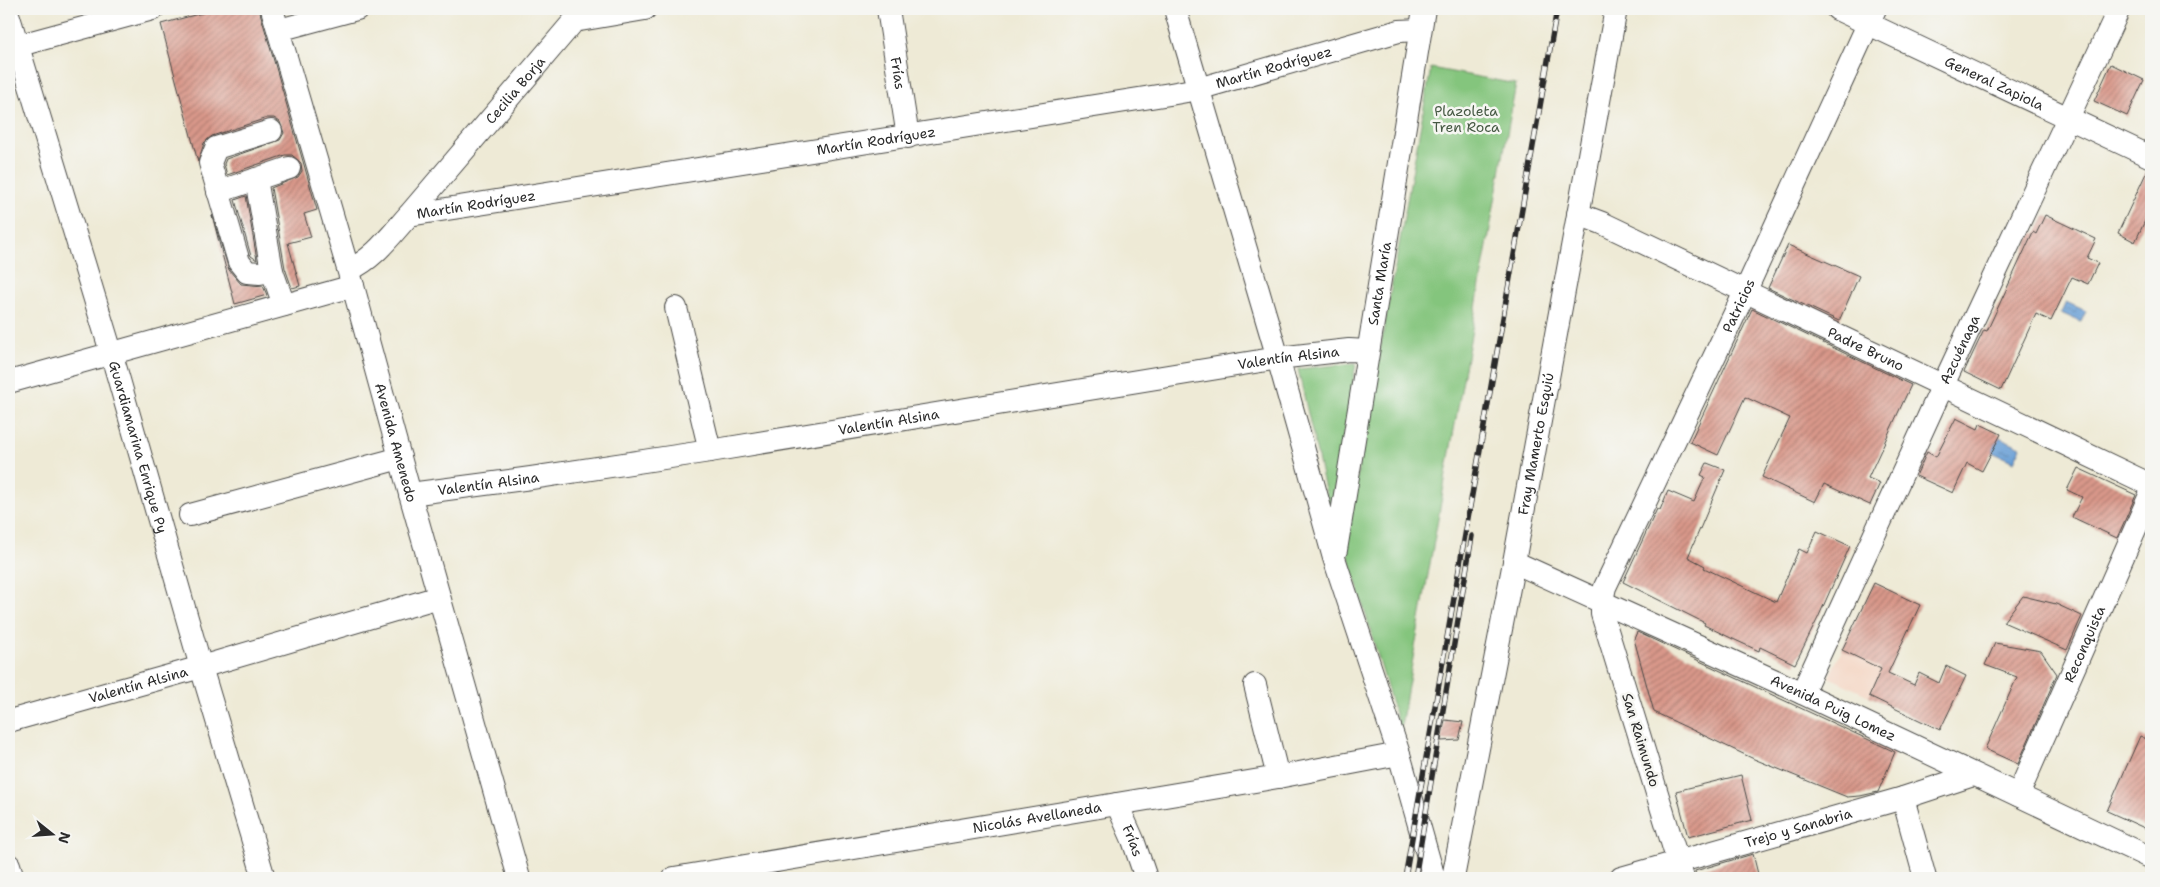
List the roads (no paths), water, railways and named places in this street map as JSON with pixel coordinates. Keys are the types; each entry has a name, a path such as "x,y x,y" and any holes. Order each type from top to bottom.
{"street":[{"path":"13,47 153,9"},
{"path":"276,19 357,9"},
{"name":"Cecilia Borja","path":"409,215 573,15 645,9"},
{"name":"Frías","path":"888,9 908,137"},
{"path":"1175,9 1278,358 1334,558 1399,754 1434,878"},
{"name":"Fray Mamerto Esquiú","path":"1453,878 1514,562 1616,9"},
{"name":"General Zapiola","path":"1837,9 1872,16 2067,118 2151,157"},
{"name":"Azcuénaga","path":"1802,692 1942,385 2119,9"},
{"name":"Patricios","path":"1602,601 1605,587 1745,292 1872,16"},
{"name":"Guardiamarina Enrique Py","path":"9,17 13,47 111,352 201,667 264,878"},
{"name":"Avenida Amenedo","path":"276,19 351,278 519,878"},
{"name":"Martín Rodríguez","path":"9,382 284,305 351,278 409,215 908,137 1198,89 1399,31 1422,20"},
{"name":"Santa María","path":"1334,558 1422,20"},
{"path":"271,131 216,148 210,163 239,262 247,272 260,273 272,271"},
{"path":"218,192 289,168"},
{"path":"256,179 272,271 284,305"},
{"name":"Padre Bruno","path":"1578,214 1602,223 2151,485"},
{"path":"676,308 710,450"},
{"name":"Valentín Alsina","path":"410,494 531,478 710,450 1278,358 1348,350 1368,351"},
{"path":"190,515 400,458"},
{"name":"Reconquista","path":"2018,795 2151,493"},
{"name":"Avenida Puig Lomez","path":"1514,562 1802,692 1973,775 2151,858"},
{"name":"Valentín Alsina","path":"9,721 201,667 439,596"},
{"name":"San Raimundo","path":"1602,601 1602,614 1681,870"},
{"path":"1255,686 1278,777"},
{"name":"Nicolás Avellaneda","path":"674,878 1278,777 1399,754"},
{"name":"Trejo y Sanabria","path":"1621,878 1681,870 1973,775"},
{"path":"1903,798 1925,878"},
{"name":"Frías","path":"1117,804 1133,840 1146,878"},
{"path":"9,865 13,878"}],"water":[{"path":"2066,302 2086,311 2081,322 2061,313"},
{"path":"1999,437 2021,447 2014,462 1992,452"}],"railway":[{"path":"1405,878 1557,9"},
{"path":"1415,878 1472,536"}],"park label":[{"name":"Plazoleta Tren Roca","path":"1466,120"}]}
